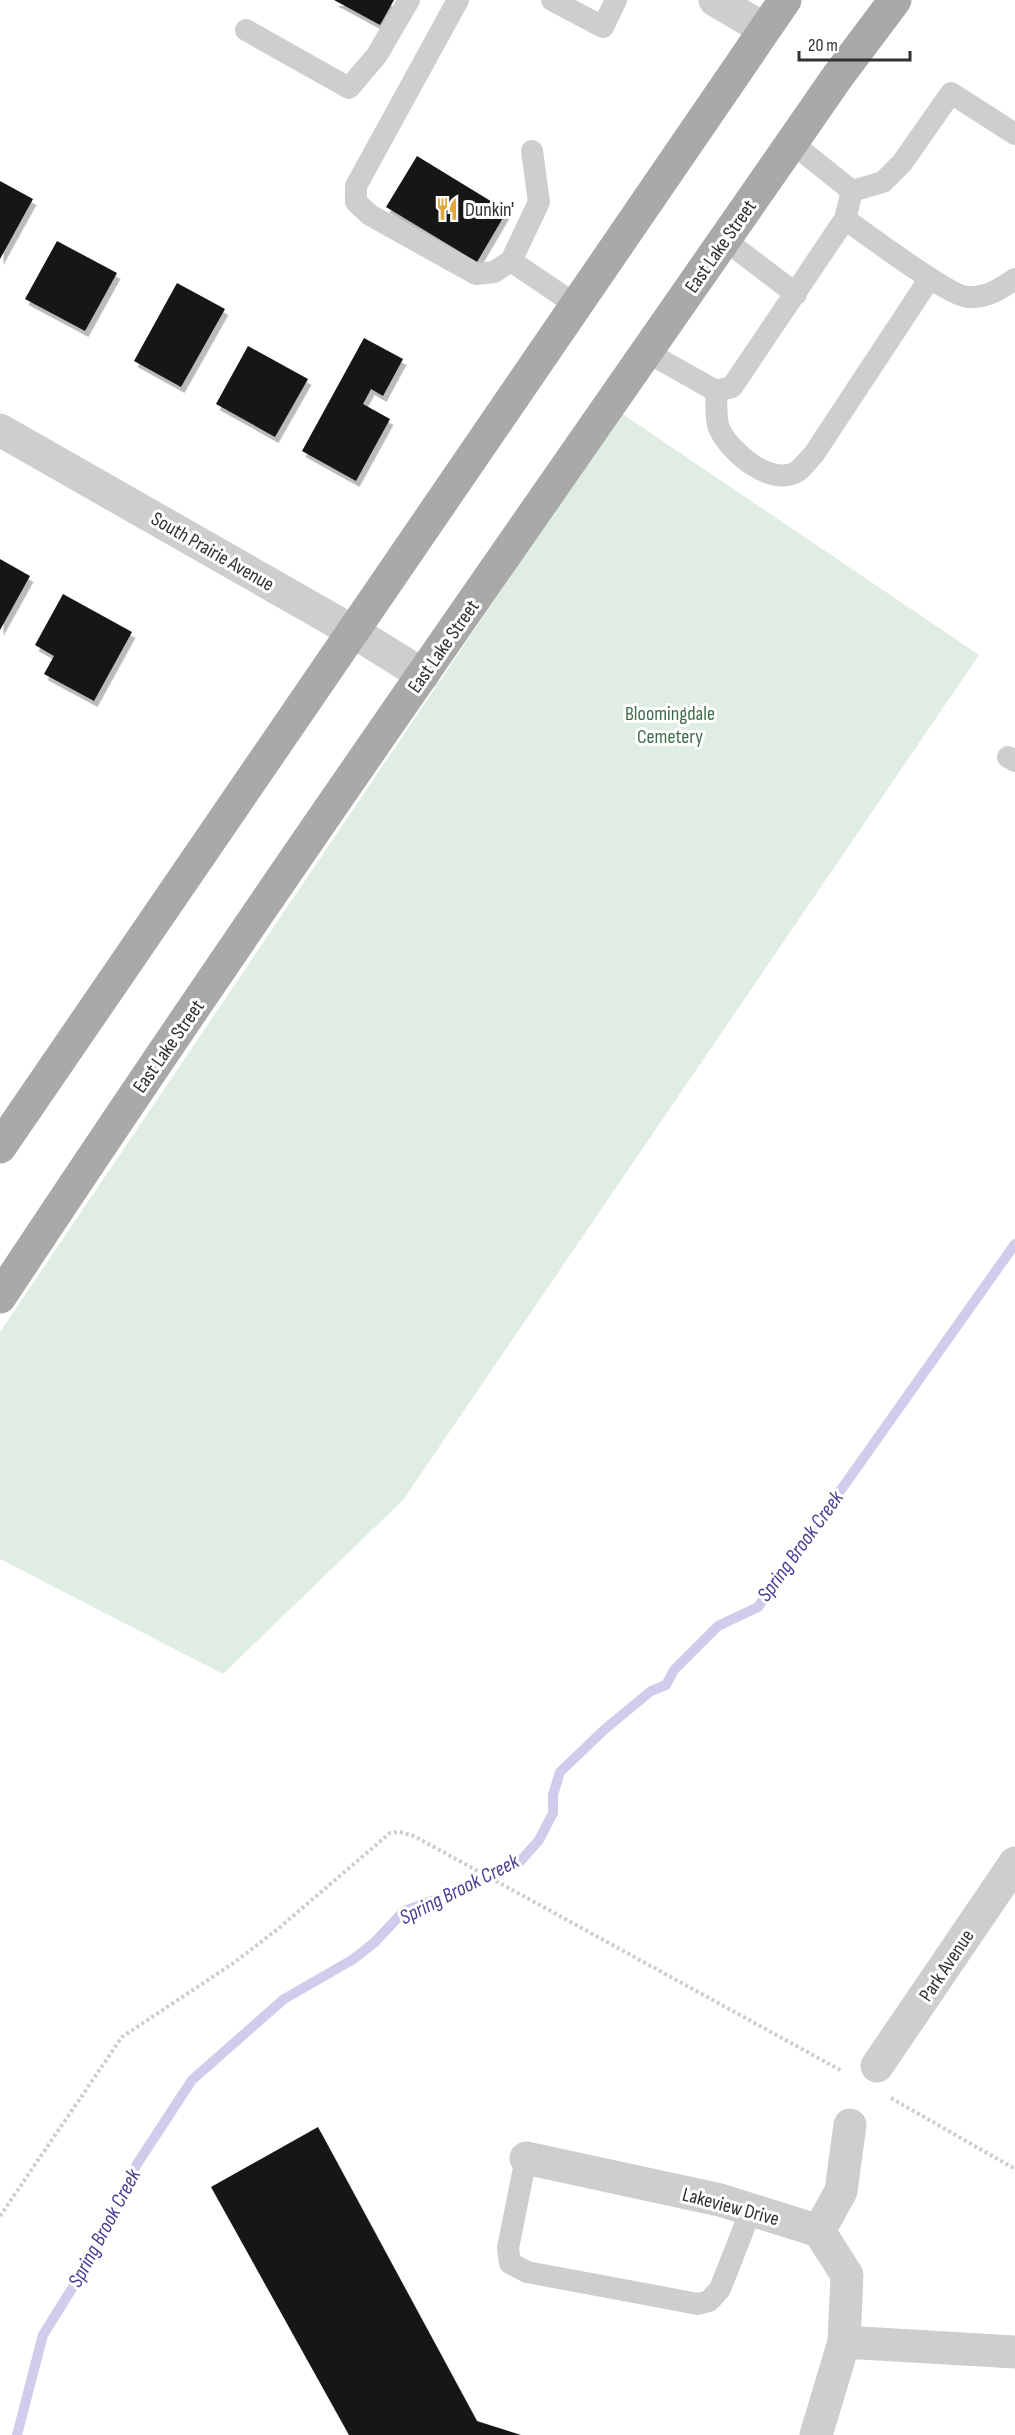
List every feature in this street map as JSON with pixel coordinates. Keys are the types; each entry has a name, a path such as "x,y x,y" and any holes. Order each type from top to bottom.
{"main road":[{"path":"0,1147 784,0"},
{"name":"East Lake Street","path":"0,1297 98,1149 423,675 724,240 895,0"}],"street":[{"path":"715,0 764,29"},
{"name":"South Prairie Avenue","path":"0,430 354,632 423,675"},
{"name":"Park Avenue","path":"870,2079 1015,1863"},
{"path":"816,2435 844,2342 847,2275 819,2231 841,2191 850,2125"},
{"name":"Lakeview Drive","path":"526,2158 720,2200 819,2231"},
{"path":"844,2342 1015,2352"}],"lane":[{"path":"246,30 350,88 377,55 409,0"},
{"path":"458,0 356,186 357,202 369,215 476,274 494,272 511,261 538,202 532,152"},
{"path":"552,0 603,27 616,0"},
{"path":"852,191 883,182 903,163 951,93 1015,134"},
{"path":"792,143 852,191"},
{"path":"647,352 716,391 732,387 845,219 852,191"},
{"path":"845,219 930,278 966,297 993,294 1015,279"},
{"path":"724,240 796,294"},
{"path":"511,261 576,305"},
{"path":"716,391 719,427 732,448 758,468 778,476 797,472 814,454 930,278"},
{"path":"526,2158 508,2248 510,2263 526,2272 698,2304 709,2301 720,2289 751,2210"}],"path":[{"path":"0,2216 122,2037 235,1962 279,1928 381,1839 390,1833 400,1832 414,1836 594,1936 870,2079 1015,2169"}],"green space":[{"name":"Bloomingdale Cemetery","path":"621,413 979,655 403,1500 223,1674 0,1559 0,1332"}],"building":[{"path":"334,0 394,0 380,25"},
{"name":"Dunkin'","path":"417,156 507,211 477,262 386,207"},
{"path":"0,181 33,199 0,259"},
{"path":"57,241 117,273 85,331 25,299"},
{"path":"177,283 225,309 181,387 134,361"},
{"path":"364,338 403,359 383,396 371,389 363,404 390,419 356,481 302,451"},
{"path":"248,346 308,379 275,437 216,404"},
{"path":"0,559 30,576 0,630"},
{"path":"63,594 132,632 94,701 44,674 54,656 35,645"},
{"path":"318,2127 477,2421 521,2435 349,2435 211,2187"}],"waterway":[{"name":"Spring Brook Creek","path":"17,2435 43,2335 81,2274 137,2164 192,2080 284,1999 352,1960 374,1943 404,1911 518,1864 539,1840 553,1813 553,1795 560,1772 605,1729 651,1691 666,1685 674,1670 718,1626 758,1607 1015,1244"}],"place":[{"name":"Dunkin'","path":"447,209"}]}
